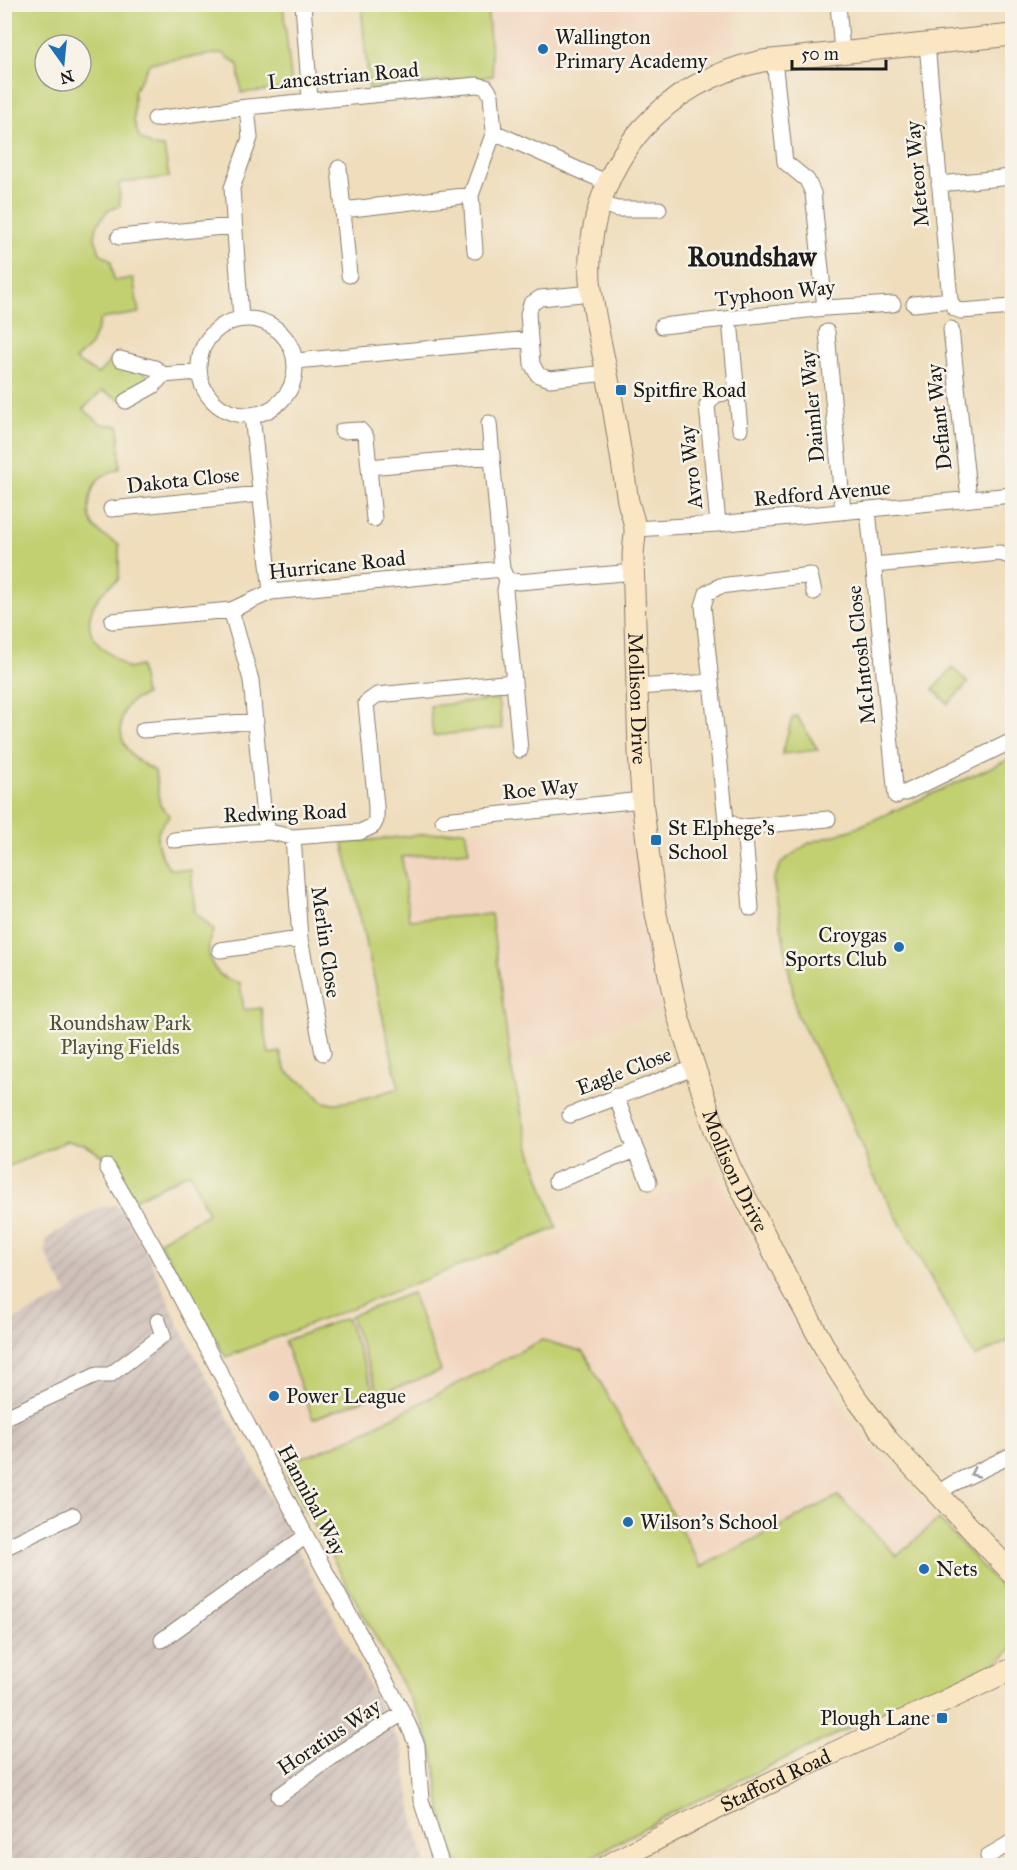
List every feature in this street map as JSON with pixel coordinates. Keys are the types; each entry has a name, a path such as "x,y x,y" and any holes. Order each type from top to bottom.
{"main road":[{"name":"Mollison Drive","path":"1012,35 774,59 730,69 705,80 679,96 650,120 621,156 600,203 591,246 592,293 629,511 635,529 634,572 642,800 659,936 672,994 693,1068 719,1139 831,1359 888,1440 1012,1573"},
{"name":"Stafford Road","path":"607,1866 680,1825 1012,1669"}],"street":[{"path":"303,4 310,100"},
{"path":"838,4 842,52"},
{"name":"Meteor Way","path":"927,44 950,300"},
{"path":"774,59 785,162 807,180 813,193 825,308"},
{"name":"Lancastrian Road","path":"241,319 232,188 250,138 247,107 477,86 486,87 491,95 494,132"},
{"path":"155,119 247,107"},
{"path":"475,251 471,195 494,132 608,183"},
{"path":"339,168 349,275"},
{"path":"939,184 1012,177"},
{"path":"343,210 471,195"},
{"path":"600,203 617,209 659,209"},
{"path":"119,237 233,226"},
{"path":"592,293 534,300 528,309 534,369 542,377 550,379 607,373"},
{"path":"914,304 950,300 954,308 961,311 1012,307"},
{"name":"Typhoon Way","path":"662,326 825,308 893,304"},
{"path":"241,319 255,319 271,324 284,334 292,348 296,362 296,375 291,390 281,403 268,411 252,416 241,416 225,411 212,401 203,387 199,372 201,352 207,340 222,326 241,319"},
{"name":"Defiant Way","path":"951,329 969,499"},
{"path":"731,331 740,429"},
{"name":"Daimler Way","path":"827,332 843,512"},
{"path":"296,362 530,339"},
{"path":"120,359 155,368 163,375"},
{"path":"126,401 153,386 163,375 199,372"},
{"name":"Avro Way","path":"718,524 707,405 715,395 736,391"},
{"path":"252,416 271,591"},
{"path":"489,423 520,750"},
{"path":"342,431 360,430 366,437 374,519"},
{"path":"369,467 492,456"},
{"name":"Dakota Close","path":"111,509 260,494"},
{"name":"Redford Avenue","path":"635,529 718,524 1012,495"},
{"name":"McIntosh Close","path":"868,510 900,794 1012,741"},
{"path":"874,566 1000,553 1012,557"},
{"name":"Hurricane Road","path":"231,610 271,591 505,575 519,582 634,572"},
{"path":"814,592 810,575 720,586 707,593 703,606 724,814 731,824 744,827 828,819"},
{"path":"112,621 231,610 250,680 256,721 264,818 269,832"},
{"path":"637,687 711,681"},
{"name":"Redwing Road","path":"174,840 269,832 293,837 360,832 373,826 376,820 376,806 366,703 377,695 514,682"},
{"path":"143,730 256,721"},
{"name":"Roe Way","path":"443,820 642,800"},
{"path":"744,827 751,908"},
{"name":"Merlin Close","path":"293,837 300,939 323,1053"},
{"path":"220,950 300,939"},
{"name":"Eagle Close","path":"570,1115 693,1068"},
{"path":"616,1096 649,1182"},
{"path":"556,1181 636,1150"},
{"name":"Hannibal Way","path":"107,1167 153,1245 306,1536 403,1713 417,1745 421,1800 442,1866"},
{"path":"4,1418 97,1375 110,1375 163,1335 158,1321"},
{"path":"938,1493 1012,1455"},
{"path":"4,1548 73,1515"},
{"path":"162,1640 306,1536"},
{"name":"Horatius Way","path":"279,1796 331,1758 403,1713"},
{"path":"988,1856 1012,1842"}],"shaded area":[{"name":"Wallington Primary Academy","path":"361,5 732,5 737,44 705,54 368,89"},
{"path":"634,814 662,1009 511,1067 529,1144 557,1228 429,1276 385,1092 399,1088 343,843"},
{"name":"Wilson's School","path":"715,1174 819,1369 845,1413 880,1458 1009,1595 1012,1600 1012,1649 999,1661 847,1729 673,1812 578,1865 459,1865 442,1826 435,1765 422,1721 228,1364"},
{"path":"116,1205 148,1255 180,1327 402,1748 415,1826 427,1865 5,1866 5,1324 67,1294 45,1252 47,1238 102,1207"}],"green space":[{"name":"Roundshaw Park Playing Fields","path":"5,5 283,5 292,88 241,93 238,65 222,53 150,63 134,91 134,121 139,137 152,146 164,147 169,177 119,183 120,206 107,211 97,225 95,238 100,253 111,261 114,281 133,278 139,313 101,319 91,345 75,360 98,374 112,359 134,365 150,378 119,399 102,391 83,409 101,424 119,426 120,468 99,479 91,496 89,510 95,528 106,538 119,544 119,579 97,599 92,608 90,626 99,645 128,669 140,666 145,695 132,701 124,711 121,724 122,738 133,757 155,771 160,805 170,816 164,822 158,835 157,841 161,855 170,869 191,870 195,912 214,930 209,943 211,963 219,974 228,980 240,983 244,1010 261,1008 269,1054 280,1052 286,1070 308,1086 322,1101 344,1102 399,1088 343,843 465,830 469,851 402,857 409,920 491,914 511,1067 529,1145 557,1228 226,1357 159,1241 208,1214 190,1172 134,1200 110,1161 84,1144 67,1141 7,1167 5,1162"},
{"path":"361,5 487,5 493,76 369,89"},
{"path":"953,668 968,683 948,704 933,689"},
{"path":"498,699 502,728 433,736 430,706"},
{"path":"797,716 818,750 782,754 792,718"},
{"name":"Croygas Sports Club","path":"1012,758 1012,1339 975,1357 872,1173 846,1107 797,1015 773,880 782,862 809,843 851,830"},
{"path":"412,1293 441,1371 379,1394 350,1316"},
{"path":"346,1318 376,1395 313,1419 284,1341"},
{"name":"Wilson's School","path":"542,1340 584,1352 701,1567 838,1496 897,1556 939,1519 1012,1600 1012,1649 999,1661 847,1729 673,1812 578,1865 459,1865 448,1841 434,1760 422,1721 288,1477 287,1468 296,1458 311,1455 356,1436"}],"place":[{"name":"Wallington Primary Academy","path":"543,49"},
{"name":"Spitfire Road","path":"621,390"},
{"name":"St Elphege's School","path":"656,840"},
{"name":"Croygas Sports Club","path":"899,947"},
{"name":"Power League","path":"274,1396"},
{"name":"Wilson's School","path":"628,1522"},
{"name":"Nets","path":"924,1569"},
{"name":"Plough Lane","path":"942,1718"}],"district":[{"name":"Roundshaw","path":"752,257"}]}
